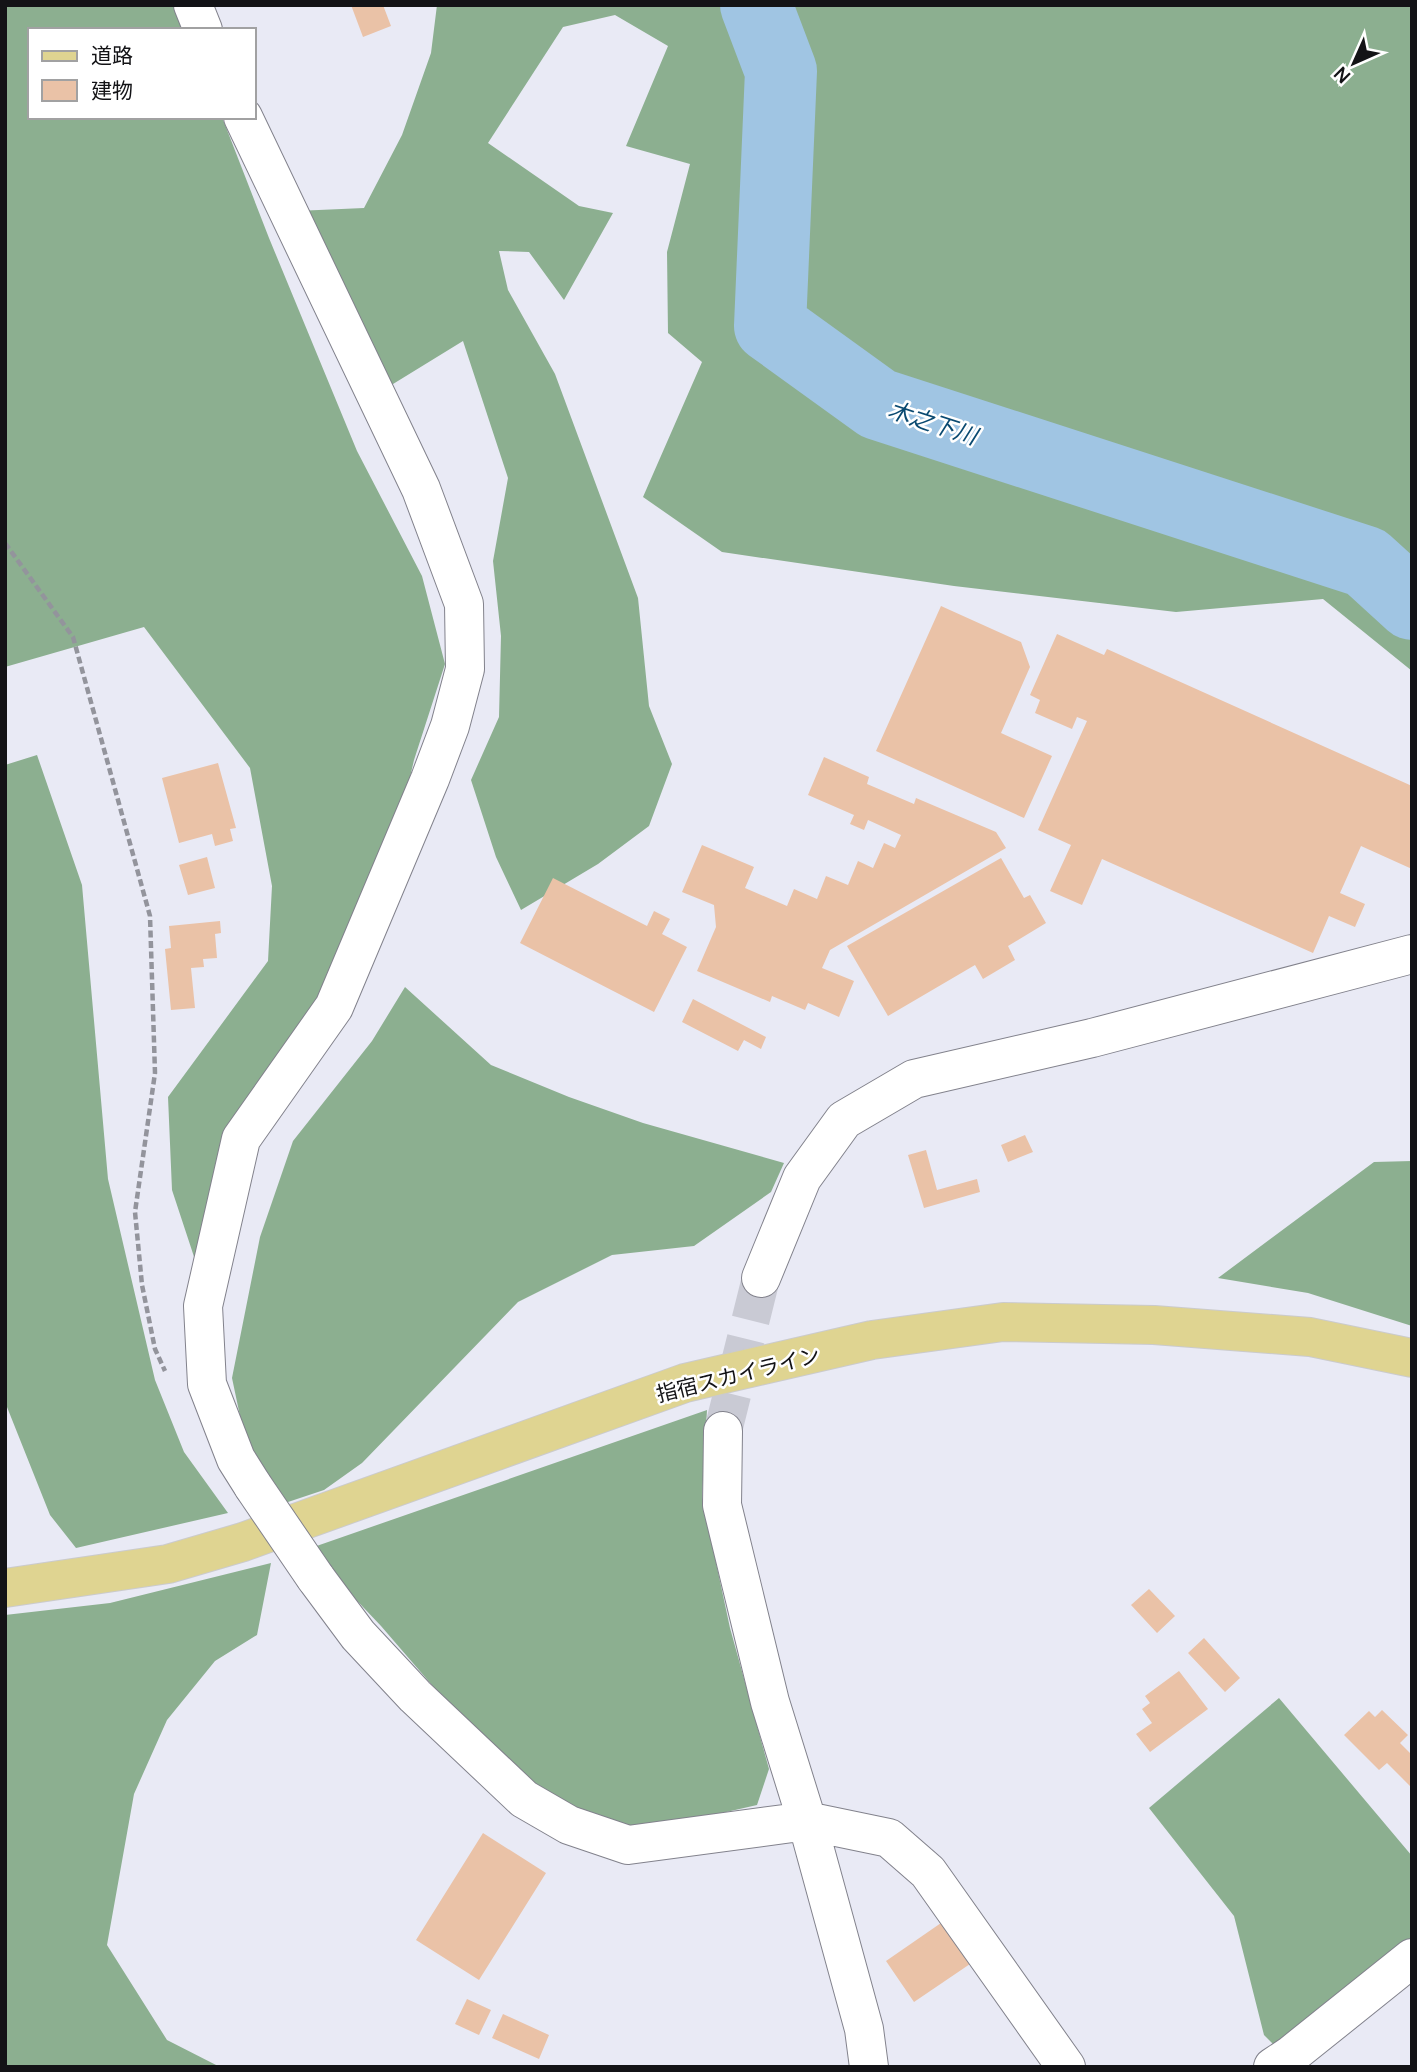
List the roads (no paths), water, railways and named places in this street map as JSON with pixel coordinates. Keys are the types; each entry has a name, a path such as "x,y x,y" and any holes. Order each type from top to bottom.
{"main road":[{"name":"指宿スカイライン","path":"5,1588 169,1564 243,1542 685,1383 872,1340 1003,1322 1154,1325 1310,1336 1412,1358"}],"street":[{"path":"192,5 201,28"},
{"path":"244,119 421,489 464,604 466,669 450,726 430,779 334,1007 241,1139 203,1306 207,1384 236,1459 315,1577 358,1635 415,1696 524,1799 569,1825 628,1845 807,1821 889,1838 928,1872 1066,2067"},
{"path":"761,1278 802,1178 844,1120 914,1079 1092,1038 1412,954"},
{"path":"723,1432 722,1505 771,1702 864,2029 869,2067"},
{"path":"1273,2067 1412,1958"}],"waterway":[{"name":"木之下川","path":"756,5 781,71 770,326 878,404 1366,562 1412,604"}],"tunnel":[{"path":"723,1431 761,1278"}]}
